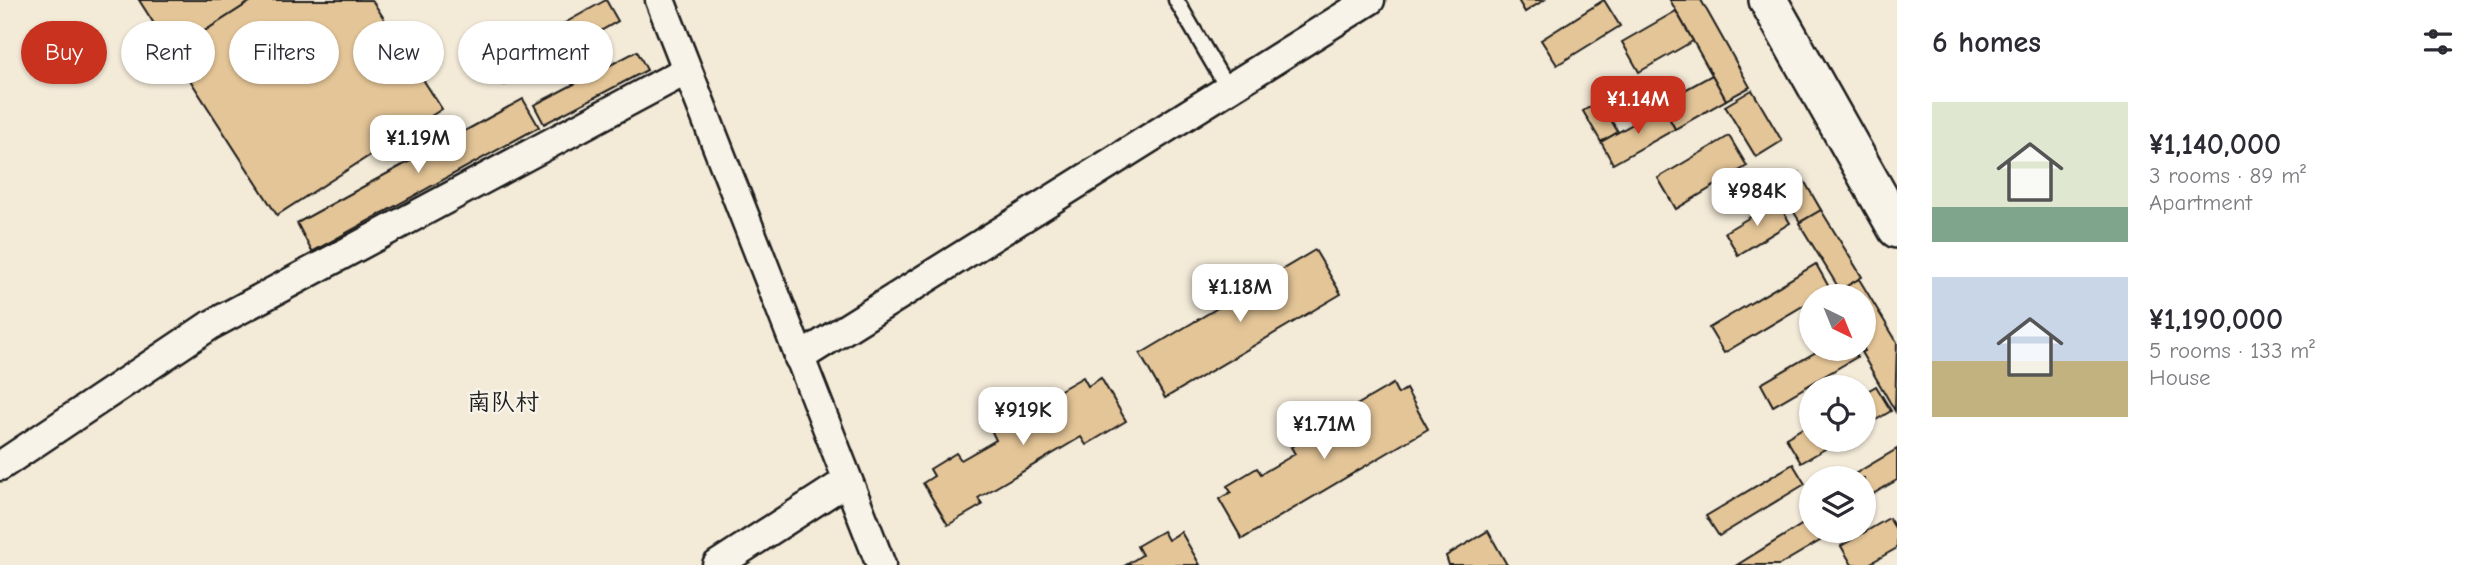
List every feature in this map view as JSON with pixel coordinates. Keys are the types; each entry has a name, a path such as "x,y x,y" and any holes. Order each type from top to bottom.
{"street":[{"path":"660,0 881,565"},
{"path":"799,358 1370,0"},
{"path":"1768,0 1897,229"},
{"path":"0,466 209,326 687,69"},
{"path":"717,565 847,481"}],"lane":[{"path":"1176,0 1228,89"}],"building":[{"path":"139,0 253,0 215,24 215,21 152,21"},
{"path":"253,0 372,0 385,21 353,21 353,84 426,84 442,109 277,215 193,84 215,84 215,24"},
{"path":"606,0 618,21 613,24 613,21 568,21"},
{"path":"1518,0 1544,0 1525,12"},
{"path":"1604,0 1620,26 1557,65 1541,40"},
{"path":"1670,0 1701,0 1750,87 1726,100"},
{"path":"1676,11 1693,41 1639,72 1622,42"},
{"path":"637,51 647,70 544,124 534,105 574,84 613,84 613,64"},
{"path":"1712,75 1726,100 1675,129 1661,103"},
{"path":"1752,90 1782,141 1756,157 1725,106"},
{"path":"523,99 539,127 312,252 297,223"},
{"path":"1600,101 1618,132 1601,142 1583,111"},
{"path":"1663,107 1675,129 1613,164 1601,142"},
{"path":"1729,136 1747,166 1676,209 1658,178"},
{"path":"1799,172 1821,210 1800,222 1777,185"},
{"path":"1777,201 1790,223 1738,255 1725,232"},
{"path":"1821,210 1862,277 1850,284 1836,284 1799,223"},
{"path":"1315,250 1341,294 1165,398 1140,354"},
{"path":"1816,264 1827,284 1799,284 1799,308 1724,353 1709,328"},
{"path":"1876,307 1897,342 1895,411 1866,361 1876,361"},
{"path":"1801,361 1850,361 1826,375 1799,375 1799,391 1773,406 1761,384"},
{"path":"1083,377 1088,386 1101,378 1126,421 1086,445 1081,437 978,498 982,505 948,525 923,483 934,476 930,469 956,453 961,460 996,440 992,432 1020,415 1025,423 1062,401 1057,392"},
{"path":"1393,384 1398,394 1406,389 1428,429 1242,539 1219,499 1231,492 1227,486 1257,468 1261,474 1295,454 1291,447 1326,426 1331,433 1361,416 1355,406"},
{"path":"1876,386 1891,411 1876,420"},
{"path":"1799,430 1799,452 1820,452 1801,463 1786,438"},
{"path":"1897,449 1897,480 1876,492 1876,466 1868,466"},
{"path":"1793,464 1799,474 1799,488 1719,536 1706,516"},
{"path":"1889,518 1897,531 1897,548 1867,565 1852,565 1841,546 1846,543 1876,543 1876,526"},
{"path":"1799,526 1799,543 1816,543 1779,565 1737,565"},
{"path":"1163,531 1168,540 1181,532 1200,565 1126,565 1142,555 1137,546"},
{"path":"1488,531 1507,565 1449,565 1446,556"}],"district":[{"name":"南队村","path":"503,402"}]}
